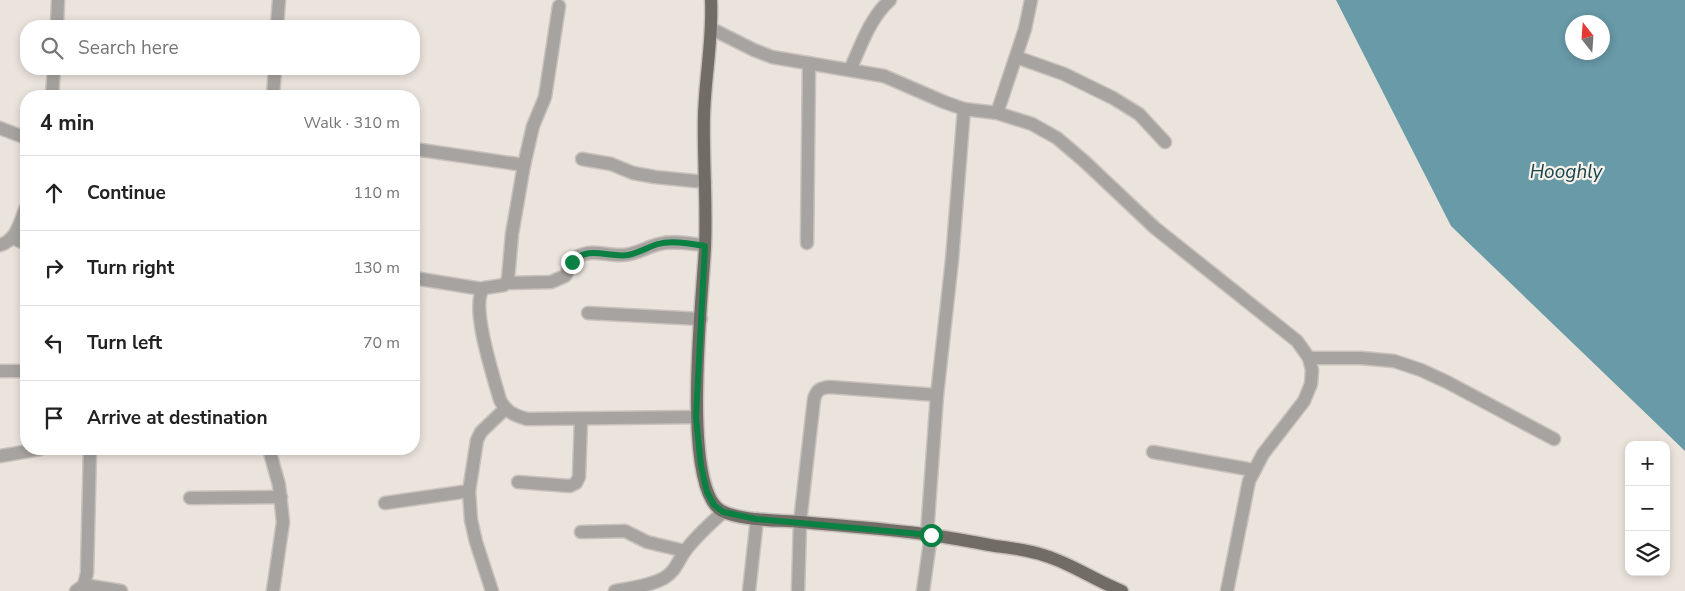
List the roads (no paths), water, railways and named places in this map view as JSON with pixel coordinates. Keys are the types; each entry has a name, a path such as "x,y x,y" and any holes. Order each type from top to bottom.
{"main road":[{"path":"711,0 712,29 706,76 704,117 705,246 696,417 701,466 707,492 714,505 723,512 756,519 929,534 1044,555 1065,563 1098,582 1122,591"}],"street":[{"path":"57,20 58,0"},
{"path":"277,20 279,0"},
{"path":"850,70 870,24 890,0"},
{"path":"997,113 1025,29 1031,0"},
{"path":"506,283 524,165 533,126 545,97 559,6"},
{"path":"712,29 772,57 884,76 930,97 964,109 997,113 1032,124 1057,138 1155,228 1304,349 1312,370 1311,384 1304,401 1253,470 1245,495 1228,591"},
{"path":"1016,57 1064,74 1113,98 1139,114 1165,142"},
{"path":"807,243 809,63"},
{"path":"52,90 54,75"},
{"path":"273,90 275,75"},
{"path":"923,591 929,534 937,395 952,260 964,109"},
{"path":"0,128 20,136"},
{"path":"420,150 524,165"},
{"path":"582,159 610,164 633,173 705,182"},
{"path":"0,244 8,242 13,238 20,221"},
{"path":"13,238 20,241"},
{"path":"420,279 482,289 501,286 506,283 551,282 565,276 576,258 592,252 620,255 630,254 669,242 705,246"},
{"path":"482,289 479,304 482,332 500,400 505,409 514,416 527,419 696,417"},
{"path":"588,313 701,319"},
{"path":"1309,358 1361,358 1394,361 1422,370 1554,439"},
{"path":"0,372 20,372"},
{"path":"798,591 800,522 814,399 818,390 823,387 830,387 937,395"},
{"path":"492,591 476,542 471,520 469,491 481,432 505,409"},
{"path":"518,482 570,486 576,483 579,477 581,419"},
{"path":"0,456 20,452"},
{"path":"1153,452 1253,470"},
{"path":"90,455 87,573 80,588 121,591"},
{"path":"270,455 281,497 282,522 276,590"},
{"path":"384,503 469,491"},
{"path":"190,498 281,497"},
{"path":"615,591 663,586 685,551 700,533 723,512"},
{"path":"749,591 756,519"},
{"path":"581,532 625,531 647,542 685,551"}],"water":[{"name":"Hooghly","path":"1336,0 1685,0 1685,451 1451,226"}]}
